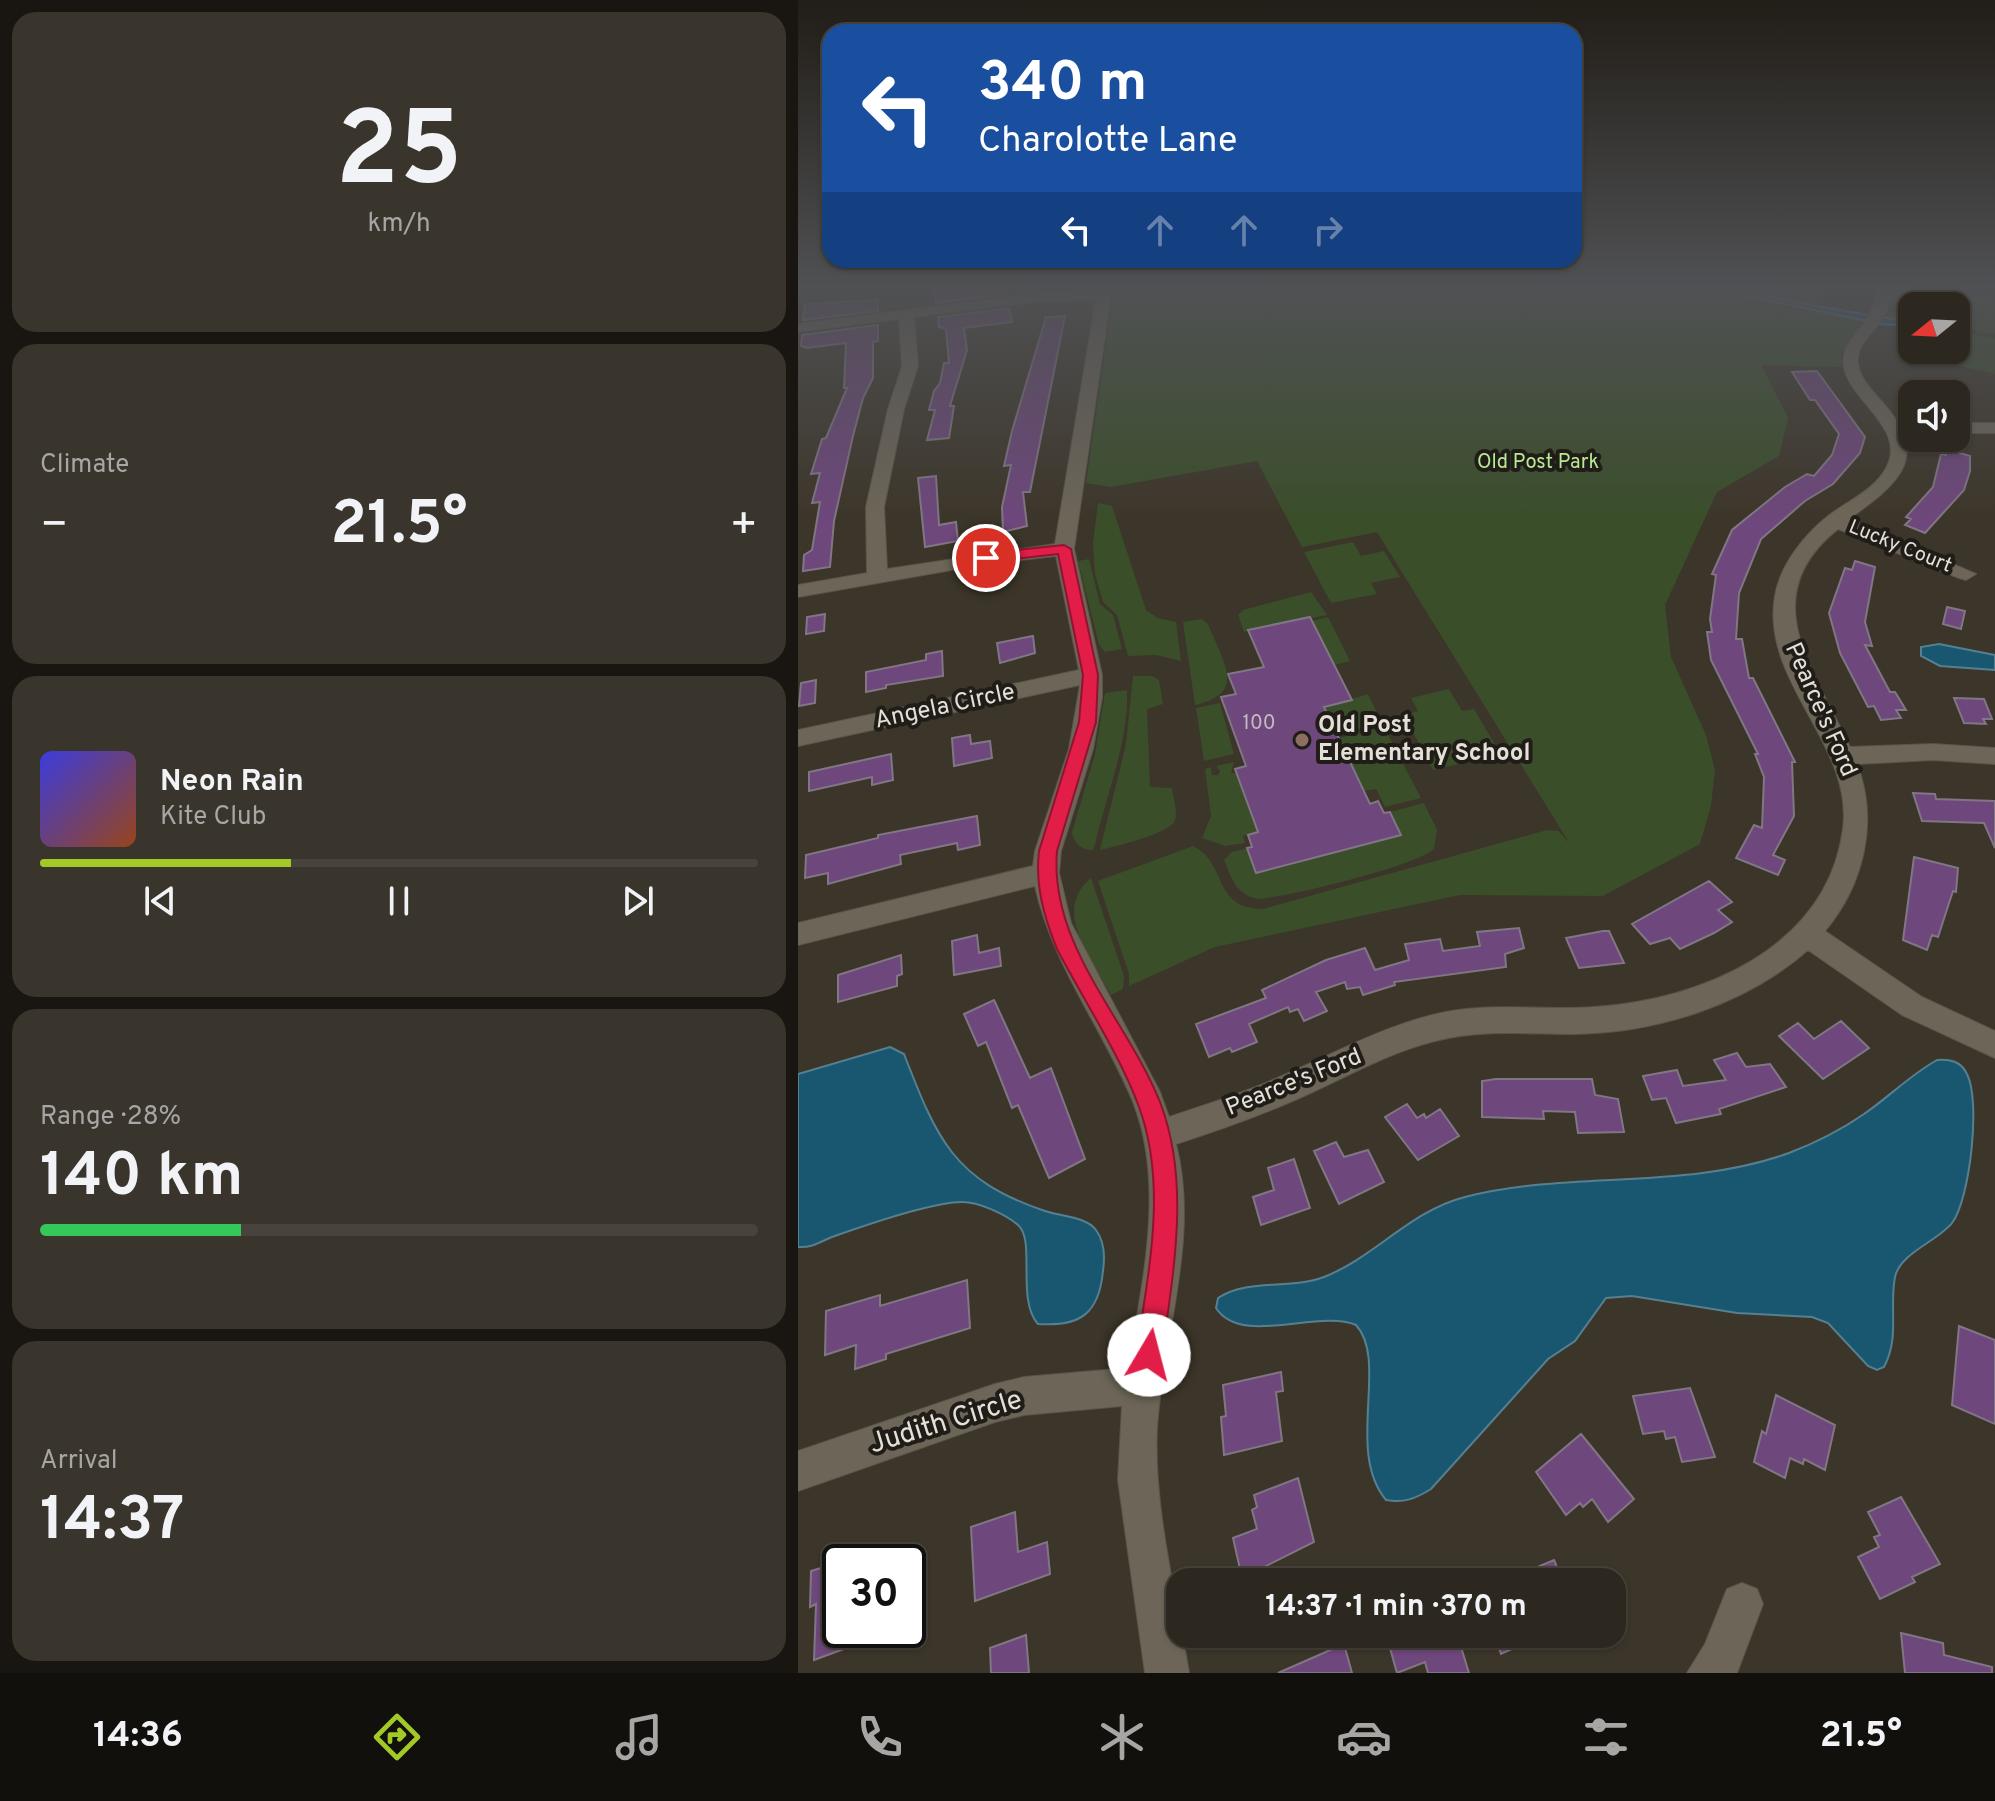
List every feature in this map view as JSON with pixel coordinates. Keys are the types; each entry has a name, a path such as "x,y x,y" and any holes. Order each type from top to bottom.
{"street":[{"path":"877,577 875,507 896,409 910,366"},
{"path":"1092,366 1064,549 1091,675 1084,735 1048,851 1046,873 1057,923 1067,949 1149,1102 1164,1163 1166,1237 1138,1428 1138,1480 1167,1673"},
{"name":"Pearce's Ford","path":"1851,366 1854,376 1898,422"},
{"path":"1970,428 1995,428"},
{"name":"Pearce's Ford","path":"1159,1135 1277,1093 1406,1036 1457,1022 1593,1021 1683,1006 1729,989 1809,935 1838,890 1851,857 1856,824 1855,791 1845,756 1795,661 1785,627 1787,586 1801,553 1834,520 1873,493 1894,471 1901,452"},
{"name":"Lucky Court","path":"1834,520 1966,574"},
{"path":"798,591 1006,554 1064,549"},
{"name":"Angela Circle","path":"798,738 1091,675"},
{"path":"1845,756 1933,752 1995,756"},
{"path":"798,934 1046,873"},
{"path":"1809,935 1912,1006 1995,1045"},
{"name":"Judith Circle","path":"798,1471 995,1403 1024,1396 1145,1385"},
{"path":"1709,1673 1721,1659 1742,1604"}],"green space":[{"name":"Old Post Park","path":"1103,366 1762,366 1788,418 1779,456 1717,492 1665,605 1671,657 1706,735 1715,770 1711,806 1700,844 1603,896 1460,895 1215,947 1129,986 1129,974 1098,881 1193,846 1212,863 1235,902 1263,909 1547,830 1559,831 1570,844 1377,532 1302,547 1257,461 1111,487 1086,483"},
{"path":"1960,366 1995,366 1995,374"},
{"path":"1098,503 1112,506 1146,610 1158,618 1176,622 1181,661 1156,655 1128,656 1117,615 1103,602 1095,574 1093,543"},
{"path":"1353,542 1361,556 1384,551 1400,577 1371,583 1377,594 1331,603 1304,552"},
{"path":"1089,559 1100,604 1113,615 1122,649 1105,652 1099,645 1078,561"},
{"path":"1311,592 1327,615 1244,632 1238,615 1243,610"},
{"path":"1328,617 1350,661 1334,665 1312,621"},
{"path":"1202,619 1208,624 1227,675 1222,693 1195,705 1183,622"},
{"path":"1133,676 1152,676 1159,680 1163,704 1147,709 1150,787 1172,788 1176,816 1164,830 1100,850 1126,744"},
{"path":"1449,689 1462,711 1474,709 1497,748 1468,755 1471,761 1433,770 1404,715 1418,711 1411,698"},
{"path":"1127,690 1127,710 1116,768 1095,845 1093,850 1085,849 1076,843 1072,832 1095,754 1105,693"},
{"path":"1368,694 1382,723 1337,734 1324,707"},
{"path":"1220,703 1234,754 1204,761 1196,708"},
{"path":"1384,727 1421,798 1385,807 1376,789 1364,791 1339,738"},
{"path":"1234,762 1231,772 1237,774 1258,832 1243,836 1245,843 1225,846 1202,838 1211,816 1205,769 1211,767 1212,775 1218,775 1220,771 1216,766"},
{"path":"1424,803 1437,830 1434,849 1377,872 1258,899 1240,890 1224,860 1232,852 1247,848 1256,873 1400,835 1390,812"},
{"path":"1091,878 1124,976 1123,989 1111,995 1086,951 1075,920 1075,905 1080,891"}],"water":[{"path":"1939,644 1995,655 1995,670 1940,666 1921,656 1921,647"},
{"path":"890,1047 904,1054 939,1133 952,1153 969,1170 1014,1199 1080,1220 1096,1230 1104,1250 1103,1271 1097,1297 1085,1314 1066,1323 1038,1324 1028,1301 1023,1233 1006,1217 976,1204 949,1203 915,1210 812,1246 798,1247 798,1074"},
{"path":"1937,1060 1962,1066 1971,1087 1972,1150 1964,1193 1958,1211 1946,1230 1912,1254 1898,1269 1893,1289 1892,1345 1884,1367 1877,1370 1868,1366 1828,1323 1812,1317 1737,1313 1632,1296 1606,1298 1575,1341 1548,1359 1431,1489 1409,1499 1392,1501 1386,1500 1374,1480 1369,1457 1369,1361 1365,1341 1356,1325 1322,1321 1243,1325 1228,1319 1216,1308 1218,1298 1242,1288 1324,1277 1360,1258 1427,1213 1465,1197 1546,1184 1709,1172 1749,1165 1789,1153 1855,1120"}],"building":[{"path":"845,366 873,366 873,378 863,398 834,521 830,567 803,571 804,555 812,550 820,502 812,503 820,473 811,474 822,439 826,438 847,388 844,388"},
{"path":"943,366 962,366 950,406 954,406 949,438 927,440 935,410 929,410 934,391 940,383"},
{"path":"1031,366 1055,366 1030,492 1023,492 1027,526 1003,532 1002,507 1011,465 1004,466"},
{"path":"1817,371 1865,437 1860,453 1833,484 1805,501 1761,539 1739,593 1736,639 1742,639 1749,678 1753,678 1795,762 1792,762 1794,816 1773,855 1785,860 1778,875 1736,858 1754,825 1762,828 1764,777 1755,754 1758,754 1711,660 1707,632 1712,632 1710,619 1716,575 1712,574 1732,530 1785,487 1807,474 1814,476 1832,455 1839,434 1815,400 1810,400 1792,372"},
{"path":"1946,452 1956,452 1970,456 1970,471 1964,490 1925,533 1905,525 1911,519 1906,517 1933,487 1941,454 1946,455"},
{"path":"936,476 939,525 956,522 958,541 925,547 918,478"},
{"path":"1855,561 1875,567 1865,622 1872,646 1865,645 1890,692 1895,692 1906,710 1896,710 1901,718 1881,720 1874,706 1868,707 1840,653 1829,613 1845,568 1852,570"},
{"path":"1947,607 1965,611 1961,629 1943,624"},
{"path":"825,614 824,631 806,634 807,617"},
{"path":"1310,617 1352,700 1324,707 1370,804 1378,801 1384,813 1390,812 1401,835 1256,873 1247,848 1252,847 1248,835 1258,832 1235,769 1246,766 1221,697 1236,694 1228,674 1264,667 1248,630"},
{"path":"1033,636 1035,653 1000,663 997,643"},
{"path":"942,651 943,676 886,685 886,688 866,692 866,672 926,660 926,654"},
{"path":"816,680 815,703 799,706 801,683"},
{"path":"1954,698 1984,699 1992,719 1983,719 1986,724 1964,723"},
{"path":"970,735 971,744 990,741 992,758 954,766 952,738"},
{"path":"891,754 893,780 872,785 872,777 809,791 809,772"},
{"path":"1913,793 1935,794 1936,799 1995,801 1995,848 1984,823 1922,821"},
{"path":"977,816 980,845 958,850 957,843 900,855 901,864 828,884 828,873 805,878 806,855 878,838 878,835"},
{"path":"1914,857 1958,868 1956,892 1953,891 1938,937 1932,935 1927,950 1903,940"},
{"path":"1709,881 1732,902 1718,910 1732,922 1714,933 1680,949 1670,938 1650,944 1632,924"},
{"path":"1519,928 1524,948 1505,954 1506,967 1394,982 1395,985 1363,995 1360,987 1347,989 1345,982 1316,992 1327,1011 1304,1021 1298,1009 1290,1012 1288,1007 1249,1024 1257,1042 1232,1052 1230,1048 1209,1057 1196,1024 1266,998 1262,990 1326,960 1365,948 1375,970 1409,960 1405,944 1440,939 1443,951 1480,946 1477,932"},
{"path":"1609,931 1624,963 1579,968 1566,938"},
{"path":"977,935 979,953 999,948 1001,966 954,975 952,941"},
{"path":"901,955 902,974 897,976 897,986 838,1002 838,975"},
{"path":"994,1000 1030,1078 1051,1068 1085,1159 1049,1178 1018,1105 1012,1108 986,1042 978,1046 964,1014"},
{"path":"1841,1021 1869,1048 1823,1079 1779,1036 1798,1023 1814,1039"},
{"path":"1737,1053 1746,1067 1770,1064 1786,1087 1719,1109 1721,1114 1676,1123 1666,1098 1652,1100 1643,1076 1677,1070 1683,1086 1726,1080 1714,1060"},
{"path":"1592,1079 1595,1095 1618,1099 1624,1132 1578,1133 1575,1112 1543,1111 1544,1119 1482,1117 1482,1081"},
{"path":"1407,1104 1417,1118 1424,1114 1426,1118 1440,1109 1459,1136 1418,1160 1385,1117"},
{"path":"1336,1142 1344,1157 1368,1150 1384,1182 1339,1204 1314,1151"},
{"path":"1294,1159 1310,1208 1261,1225 1253,1197 1274,1190 1268,1168"},
{"path":"967,1280 970,1328 886,1354 886,1359 855,1369 856,1345 825,1355 826,1311 880,1295 880,1306"},
{"path":"1959,1326 1995,1340 1995,1424 1952,1405"},
{"path":"1281,1372 1283,1391 1276,1392 1282,1441 1224,1455 1221,1417 1226,1416 1223,1385"},
{"path":"1690,1388 1715,1457 1682,1462 1675,1437 1666,1439 1664,1431 1643,1434 1633,1396"},
{"path":"1776,1395 1835,1425 1825,1470 1804,1459 1803,1464 1790,1458 1785,1478 1754,1462 1762,1431 1766,1434"},
{"path":"1581,1434 1634,1499 1608,1522 1592,1499 1583,1507 1580,1503 1566,1515 1536,1472"},
{"path":"1298,1478 1314,1542 1262,1568 1240,1568 1233,1538 1257,1529 1252,1510 1257,1507 1254,1495"},
{"path":"1901,1497 1940,1564 1912,1577 1915,1582 1880,1599 1858,1557 1879,1547 1874,1537 1880,1535 1868,1512"},
{"path":"1015,1512 1018,1552 1047,1542 1050,1574 975,1601 971,1527"},
{"path":"1554,1560 1557,1568 1535,1568"},
{"path":"822,1568 822,1648 847,1648 814,1660 816,1604 810,1607 811,1571"},
{"path":"1901,1633 1943,1643 1944,1655 1992,1667 1992,1673 1905,1673"},
{"path":"1026,1635 1029,1673 991,1673 990,1648"},
{"path":"1335,1648 1345,1648 1352,1673 1278,1673"},
{"path":"1390,1648 1461,1648 1469,1673 1428,1673 1425,1662 1397,1673"},
{"path":"1499,1648 1514,1648 1501,1654"}],"place":[{"name":"Old Post Elementary School","path":"1302,740"}],"route":[{"path":"986,558 1064,549 1091,675 1091,698 1081,749 1048,851 1046,873 1050,898 1067,949 1149,1102 1159,1135 1164,1163 1166,1237 1149,1355"}]}
